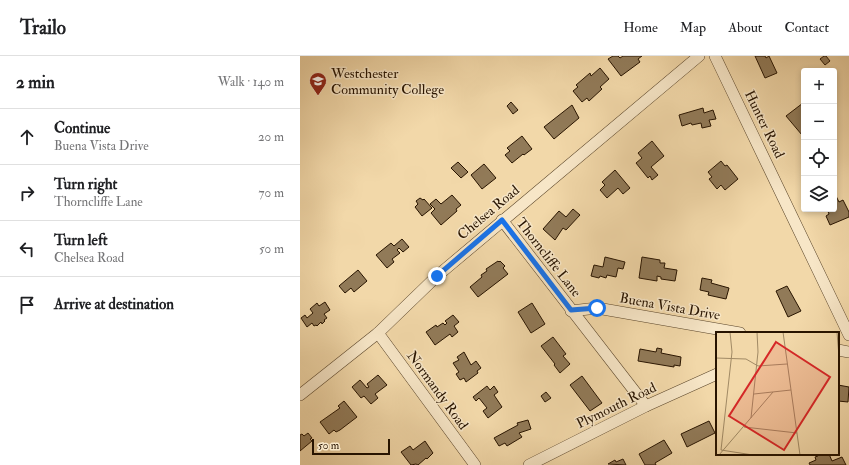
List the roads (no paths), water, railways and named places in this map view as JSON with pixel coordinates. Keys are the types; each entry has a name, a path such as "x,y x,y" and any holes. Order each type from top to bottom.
{"street":[{"name":"Chelsea Road","path":"300,394 378,333 437,276 699,56"},
{"name":"Hunter Road","path":"715,56 849,335"},
{"name":"Thorncliffe Lane","path":"502,220 646,406"},
{"name":"Buena Vista Drive","path":"571,310 597,308 734,332"},
{"name":"Normandy Road","path":"378,333 475,465"},
{"path":"839,350 849,352"},
{"name":"Plymouth Road","path":"529,465 646,406 716,374"}],"place":[{"name":"Westchester Community College","path":"318,96"}]}
